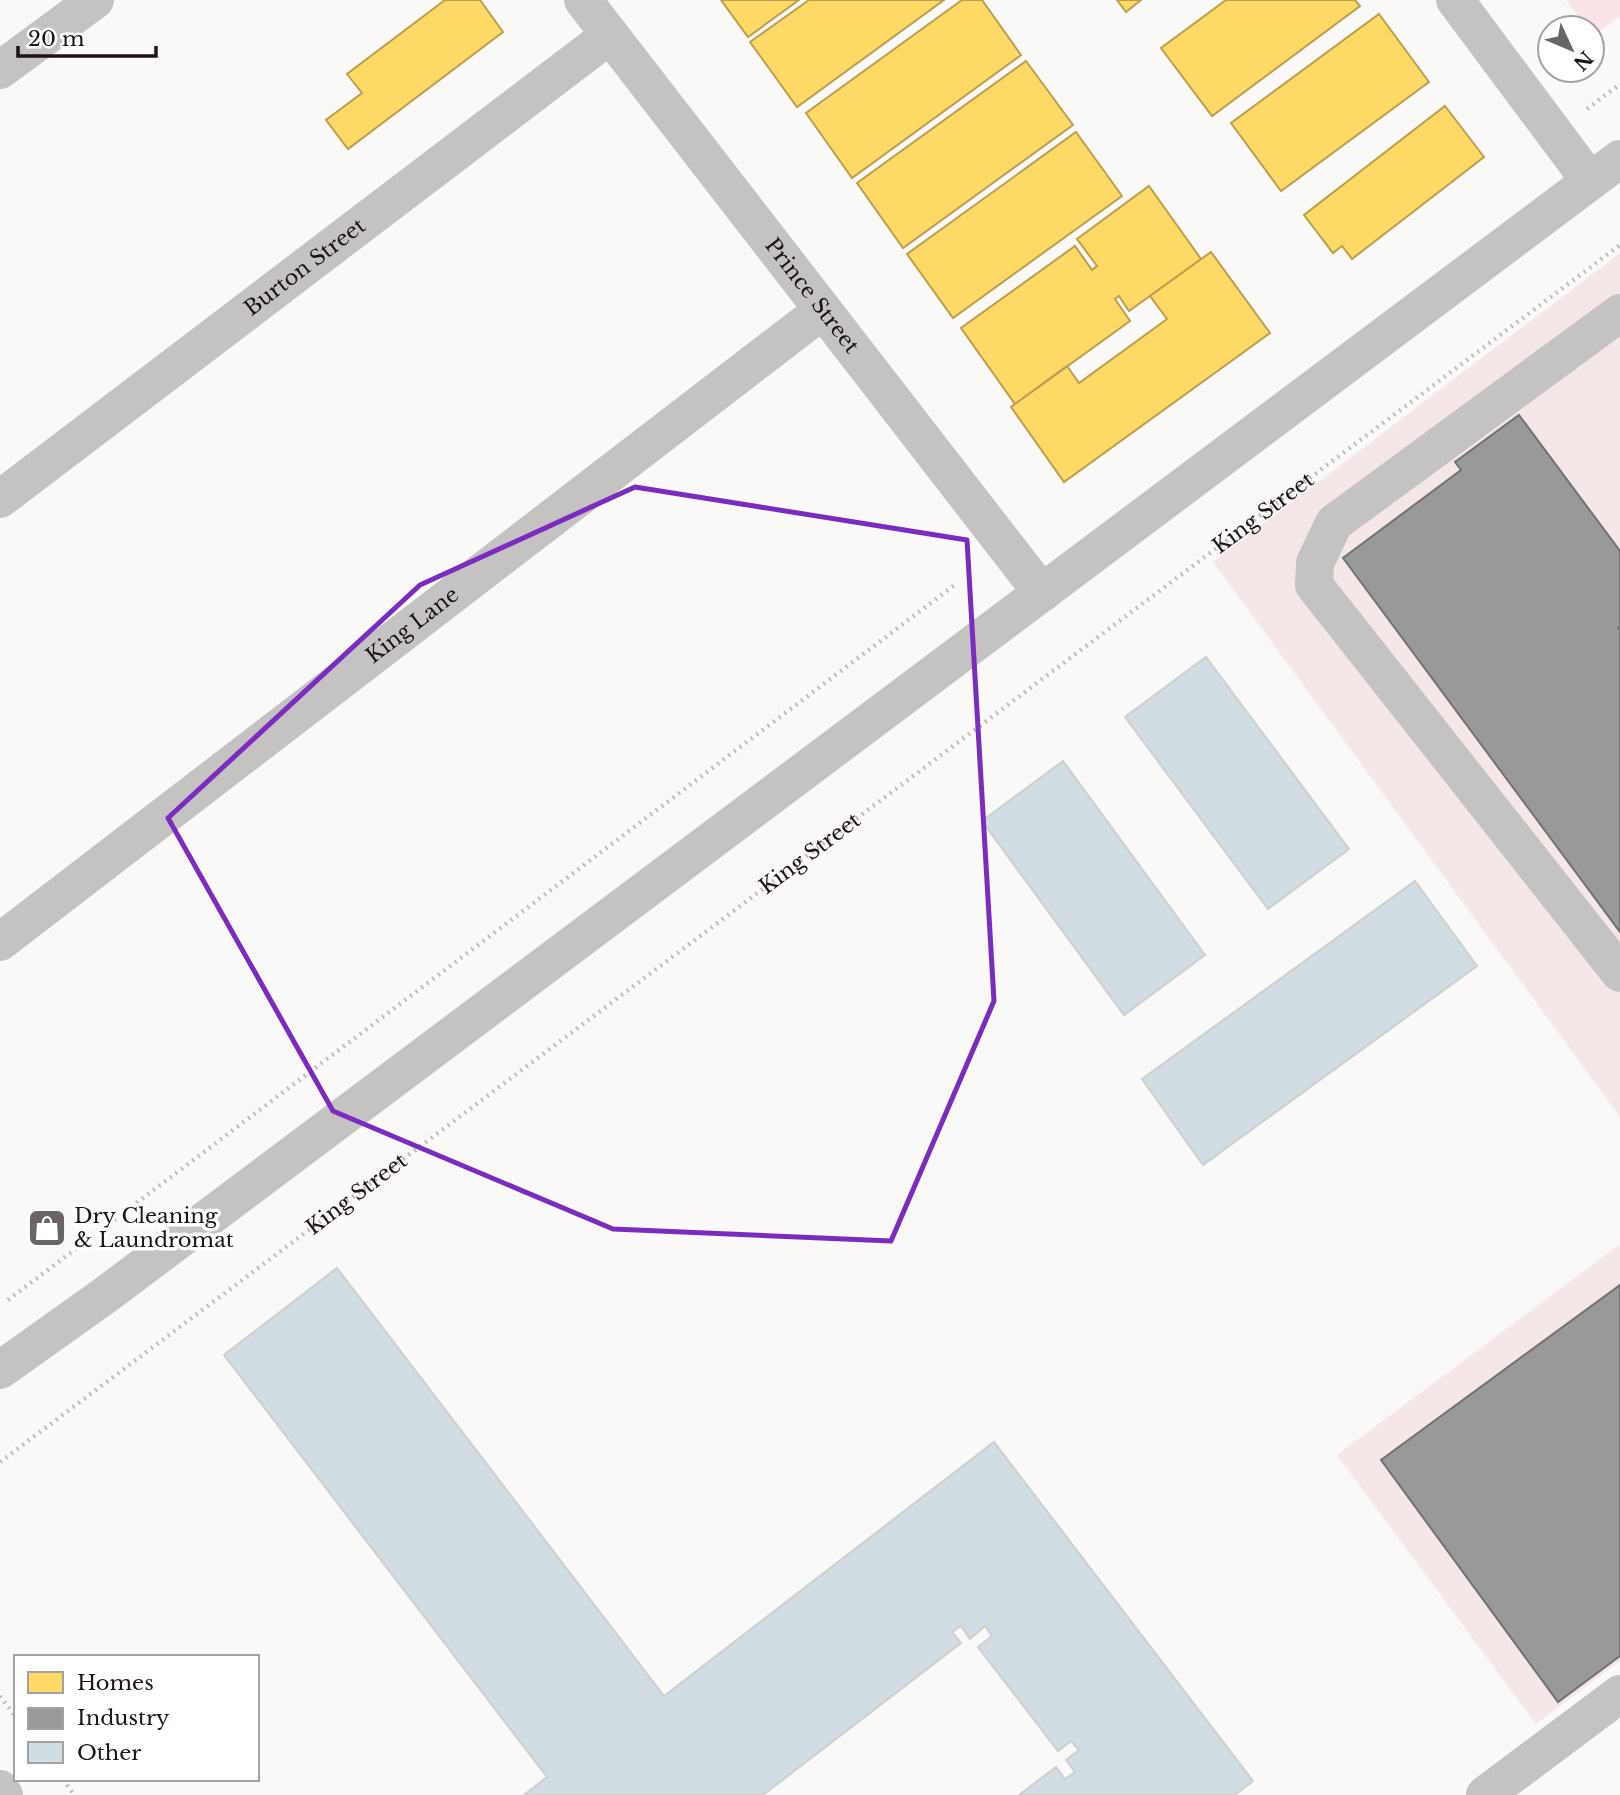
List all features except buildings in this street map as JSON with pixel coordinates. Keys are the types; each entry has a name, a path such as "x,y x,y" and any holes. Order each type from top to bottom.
{"street":[{"path":"0,69 95,0"},
{"name":"Prince Street","path":"583,0 1042,593"},
{"path":"0,1370 104,1296 1605,170 1455,0"},
{"name":"Burton Street","path":"0,499 610,35"},
{"name":"King Lane","path":"0,942 823,310"},
{"path":"1620,313 1334,523 1315,563 1314,585 1620,973"},
{"path":"1485,1795 1620,1694"},
{"path":"0,1790 4,1795"}],"path":[{"path":"1578,116 1620,84"},
{"name":"King Street","path":"0,1462 1620,245"},
{"path":"8,1300 956,584"},
{"path":"0,1696 14,1714"}],"highlighted area":[{"path":"635,487 967,540 994,1001 891,1241 613,1229 333,1111 168,818 420,585"}],"shaded area":[{"path":"1566,0 1620,0 1620,16 1606,26 1606,14 1576,14"},
{"path":"1620,253 1620,1117 1213,562"},
{"path":"1620,1244 1620,1661 1536,1724 1337,1455"}],"place":[{"name":"Dry Cleaning & Laundromat","path":"47,1228"}]}
